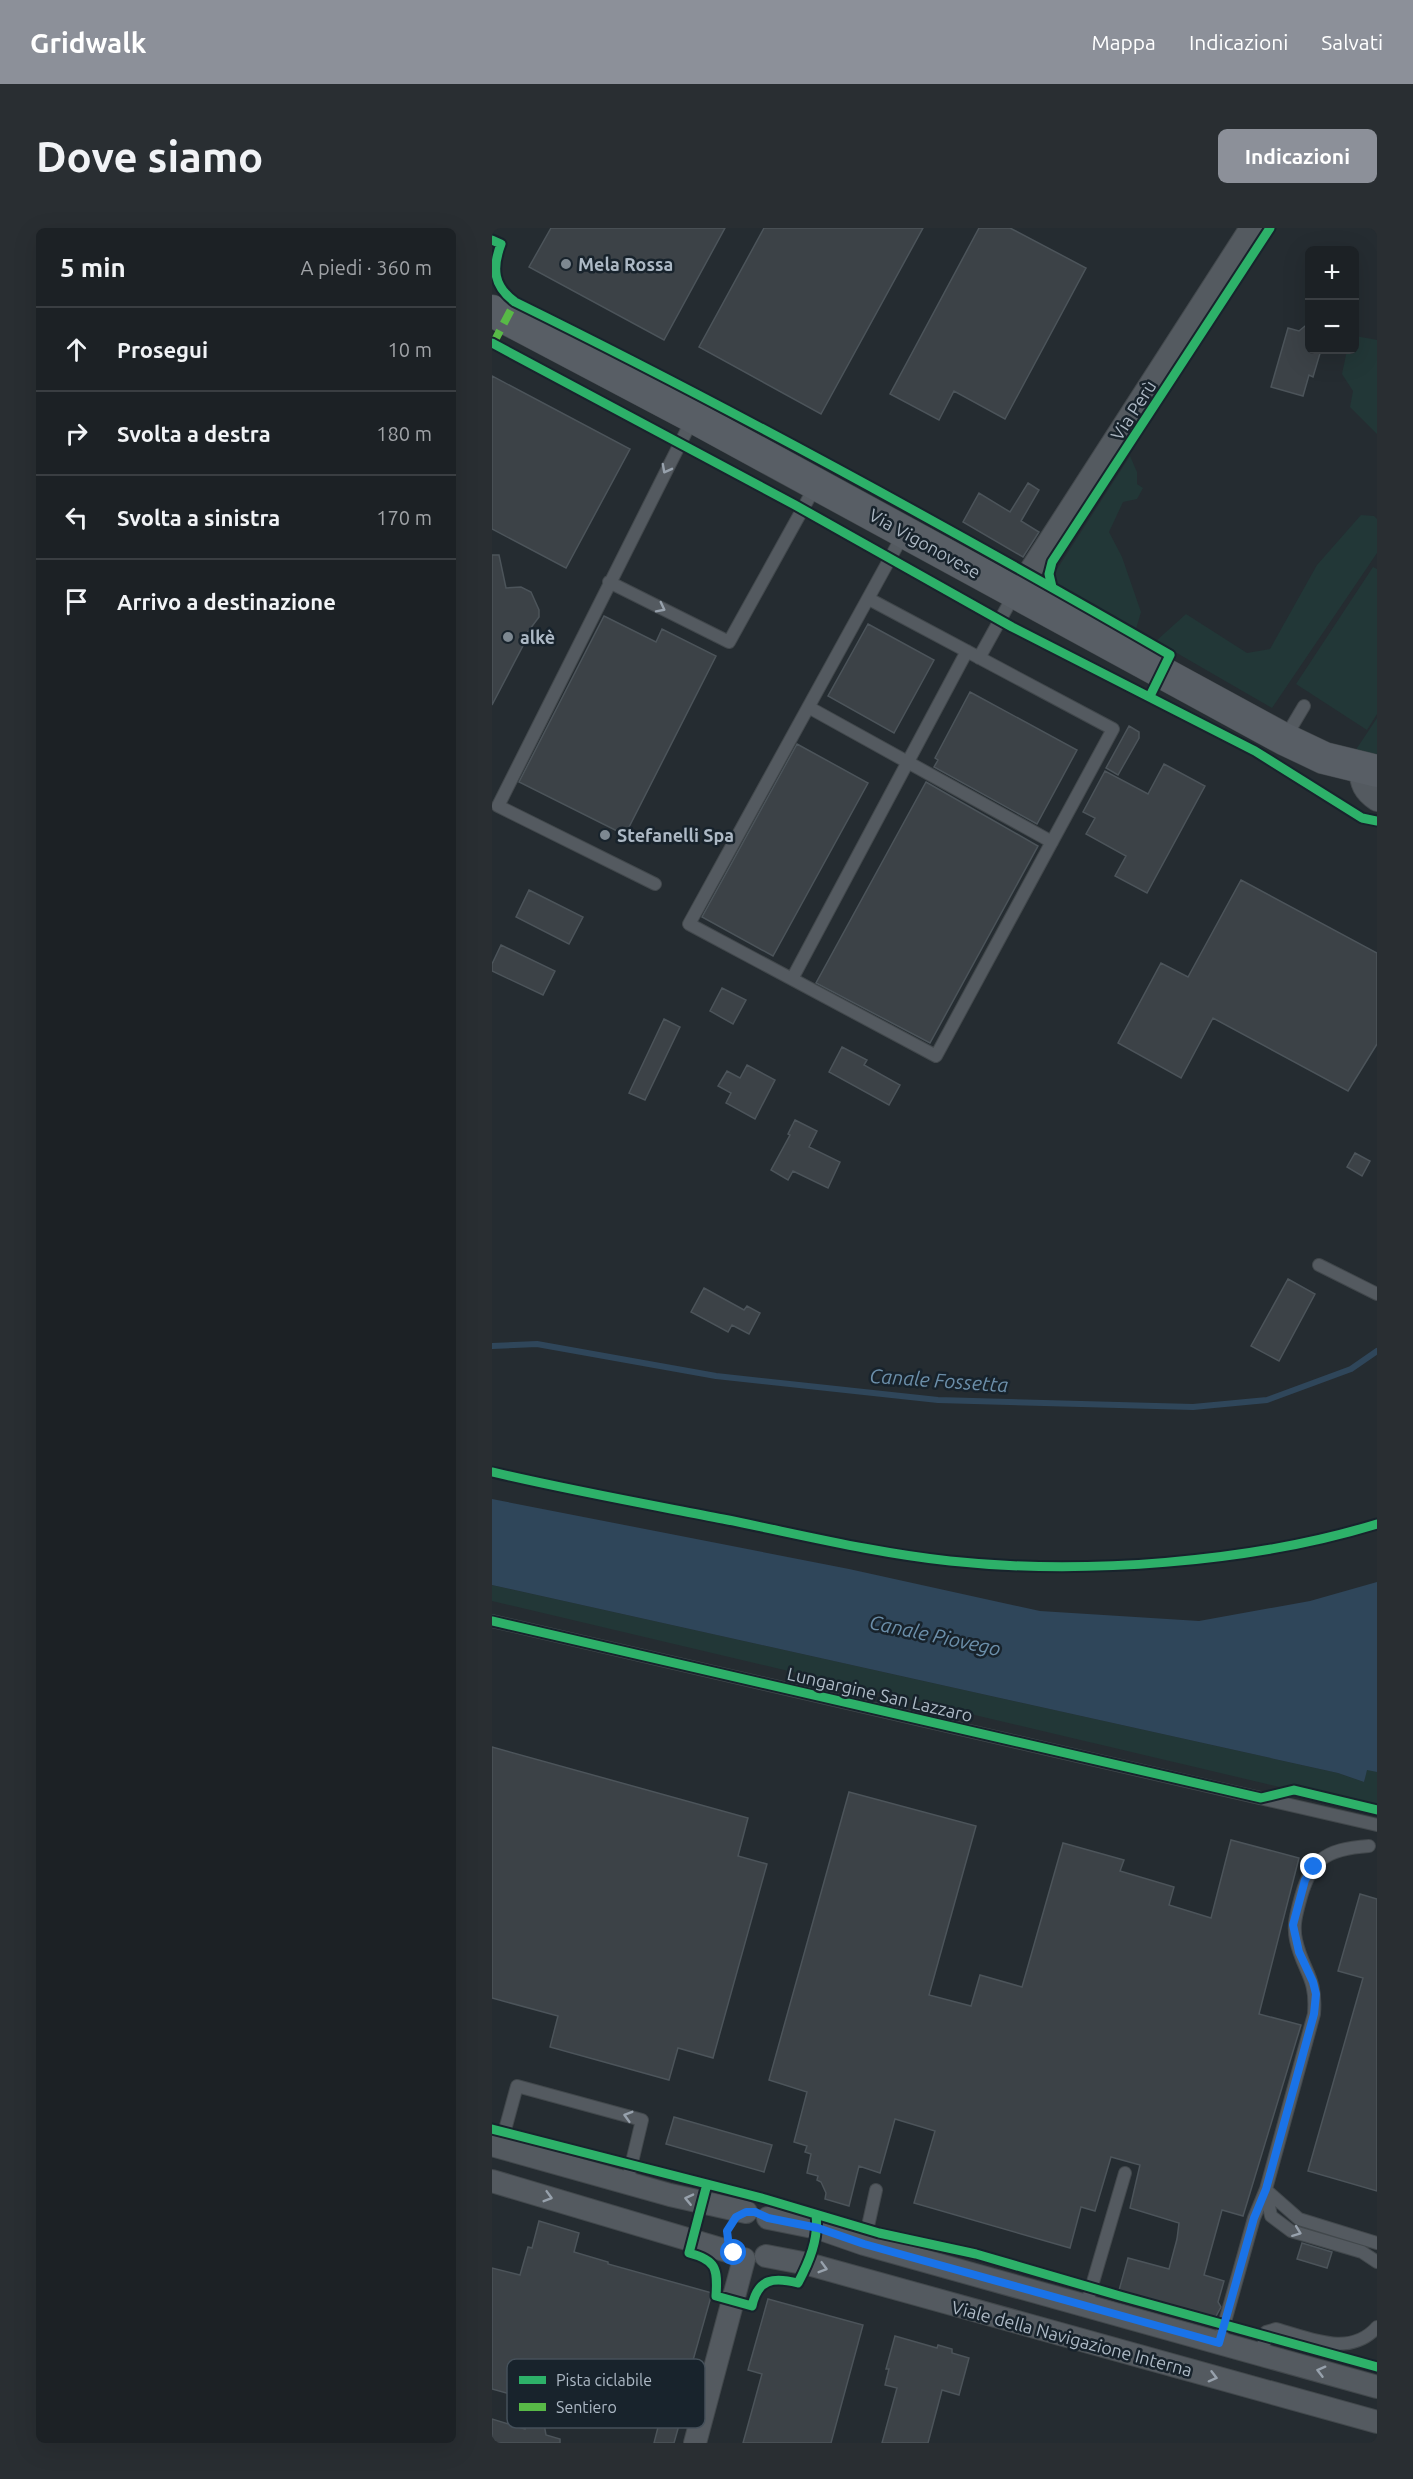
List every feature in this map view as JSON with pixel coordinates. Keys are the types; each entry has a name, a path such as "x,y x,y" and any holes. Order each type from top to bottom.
{"main road":[{"name":"Via Vigonovese","path":"492,311 693,417 1284,739 1324,758 1369,769"}],"street":[{"name":"Via Perù","path":"1016,593 1251,228"},
{"name":"Via Vigonovese","path":"1369,769 1361,783 1367,793 1377,800"},
{"name":"Viale della Navigazione Interna","path":"496,2147 627,2183 818,2228 864,2244 1377,2387"},
{"name":"Viale della Navigazione Interna","path":"492,2181 748,2256 808,2264 1377,2422"},
{"path":"746,2212 736,2217 727,2231 729,2247 748,2256 772,2249 776,2236 768,2218"},
{"path":"705,2408 748,2256"},
{"path":"695,2443 699,2428"}],"lane":[{"path":"655,884 498,806 693,417"},
{"path":"609,582 729,642 816,484"},
{"path":"869,598 1113,729 936,1056 689,924 905,532"},
{"path":"979,658 1016,593"},
{"path":"792,979 967,651"},
{"path":"1284,739 1304,706"},
{"path":"810,708 1052,842"},
{"path":"1320,1265 1377,1294"},
{"name":"Lungargine San Lazzaro","path":"492,1621 1377,1826"},
{"path":"1219,2343 1254,2218 1266,2189 1314,2014 1316,1994 1299,1952 1293,1925 1305,1880 1314,1867 1342,1847 1369,1845"},
{"path":"496,2147 517,2086 642,2120 627,2183"},
{"path":"1086,2306 1125,2173"},
{"path":"1266,2189 1299,2219 1377,2243"},
{"path":"1266,2189 1271,2216 1291,2231 1362,2252 1377,2262"},
{"path":"864,2244 876,2190"},
{"path":"1258,2354 1268,2336 1266,2332 1276,2329 1342,2346 1362,2339 1377,2327"}],"green space":[{"path":"1359,337 1377,340 1377,434 1350,407 1353,391 1342,374 1346,354 1359,354"},
{"path":"1130,456 1137,472 1137,484 1143,488 1137,499 1123,502 1109,532 1122,557 1141,612 1136,629 1050,580"},
{"path":"1361,515 1374,516 1377,519 1377,553 1272,708 1156,641 1186,614 1247,653 1270,649 1317,565"},
{"path":"1373,567 1377,569 1377,714 1367,730 1296,684"},
{"path":"1377,718 1377,754 1355,751"},
{"path":"492,1585 1338,1773 1364,1782 1366,1769 1377,1772 1377,1810 492,1601"}],"water":[{"name":"Canale Piovego","path":"492,1499 849,1569 1040,1611 1199,1621 1310,1601 1377,1582 1377,1772 1367,1770 1364,1782 1338,1773 492,1585"}],"building":[{"path":"551,228 725,228 664,340 529,267"},
{"path":"764,228 923,228 821,414 699,347"},
{"path":"979,228 1010,228 1086,268 1005,419 954,391 939,420 890,394"},
{"path":"1305,326 1305,354 1320,354 1313,377 1309,375 1303,396 1271,387 1288,328 1299,331"},
{"path":"492,376 630,449 566,568 492,529"},
{"path":"1028,483 1039,490 1021,521 1039,532 1023,557 963,522 979,493 1010,512"},
{"name":"alkè","path":"492,555 499,555 506,588 521,587 531,592 539,610 539,617 524,637 526,640 492,705"},
{"path":"604,616 656,642 662,629 716,656 625,835 519,782"},
{"path":"868,624 934,660 894,733 828,696"},
{"path":"970,692 1077,750 1037,824 934,767 938,760 935,758"},
{"path":"1129,726 1139,732 1139,738 1118,775 1106,768"},
{"path":"797,744 868,783 773,956 702,917"},
{"path":"1164,764 1205,786 1147,893 1115,876 1126,856 1086,834 1095,818 1083,812 1105,771 1148,794"},
{"path":"926,782 1038,846 930,1043 816,983"},
{"path":"1241,880 1377,953 1377,1044 1348,1091 1213,1018 1181,1078 1118,1043 1161,963 1188,977"},
{"path":"529,890 583,917 569,944 516,917"},
{"path":"501,945 555,971 543,995 492,971 492,964"},
{"path":"722,988 746,1000 733,1024 710,1011"},
{"path":"664,1019 680,1027 645,1100 629,1093"},
{"path":"842,1047 867,1060 864,1065 900,1085 889,1105 829,1072"},
{"path":"747,1065 775,1080 755,1119 726,1103 731,1093 718,1086 727,1071 740,1078"},
{"path":"795,1120 817,1131 809,1147 840,1162 828,1188 793,1171 788,1180 771,1170 790,1135 788,1134"},
{"path":"1355,1153 1370,1161 1362,1176 1347,1167"},
{"path":"1288,1279 1315,1294 1279,1361 1251,1346"},
{"path":"704,1288 744,1310 747,1306 760,1313 749,1334 732,1325 728,1332 691,1312"},
{"path":"492,1747 748,1818 738,1856 767,1864 713,2058 678,2048 669,2080 550,2047 558,2016 492,1998"},
{"path":"849,1792 976,1826 929,1995 971,2006 980,1975 1022,1987 1063,1843 1124,1860 1120,1871 1174,1887 1169,1905 1211,1918 1231,1840 1299,1858 1259,2014 1301,2025 1243,2216 1222,2210 1204,2275 1224,2281 1218,2302 1221,2307 1215,2318 1118,2294 1128,2258 1169,2269 1177,2239 1179,2223 1130,2208 1140,2165 1111,2157 1095,2211 1081,2207 1070,2248 914,2203 935,2131 895,2119 880,2173 859,2166 849,2206 825,2199 826,2193 821,2182 817,2180 818,2176 807,2173 811,2154 805,2152 807,2146 794,2142 807,2092 769,2080"},
{"path":"1360,1894 1377,1899 1377,2191 1308,2171 1363,1978 1338,1971"},
{"path":"674,2117 772,2145 764,2172 666,2144"},
{"path":"539,2221 579,2233 574,2252 608,2262 608,2264 712,2293 693,2359 507,2359 507,2393 492,2389 492,2268 520,2275 528,2247 532,2248"},
{"path":"1302,2243 1332,2252 1327,2268 1297,2259"},
{"path":"768,2299 863,2325 831,2443 743,2443 762,2374 748,2370"},
{"path":"895,2336 937,2348 938,2345 952,2349 952,2353 969,2358 959,2395 942,2390 928,2443 882,2443 897,2388 885,2385 889,2369 886,2369"},
{"path":"492,2419 507,2424 507,2428 545,2428 546,2435 560,2439 560,2443 492,2443"},
{"path":"658,2428 678,2428 674,2443 654,2443"}],"waterway":[{"name":"Canale Fossetta","path":"492,1346 537,1344 716,1376 938,1400 1193,1407 1267,1400 1351,1369 1377,1351"}],"marked path":[{"path":"493,344 515,302"}],"cycle path":[{"path":"1052,587 1049,574 1052,562 1270,228"},
{"path":"492,240 501,244 496,261 496,276 502,290 515,302 845,473 1170,655 1150,696"},
{"path":"492,343 795,505 1012,627 1255,751 1362,818 1377,821"},
{"path":"492,1472 865,1548 922,1558 1001,1565 1110,1566 1221,1557 1328,1537 1377,1524"},
{"path":"492,1621 1261,1798 1294,1790 1377,1810"},
{"path":"492,2129 765,2199 879,2233 976,2254 1377,2367"},
{"path":"707,2184 689,2253 710,2262 715,2272 716,2296 752,2306 758,2290 768,2282 782,2280 798,2283 812,2250 816,2233 816,2215"}],"place":[{"name":"Mela Rossa","path":"566,264"},
{"name":"alkè","path":"508,637"},
{"name":"Stefanelli Spa","path":"605,835"}],"route":[{"path":"734,2253 727,2239 730,2224 736,2217 746,2212 761,2213 768,2218 818,2228 864,2244 1219,2343 1254,2218 1266,2189 1314,2014 1316,1994 1299,1952 1293,1925 1305,1880 1314,1867"}]}
